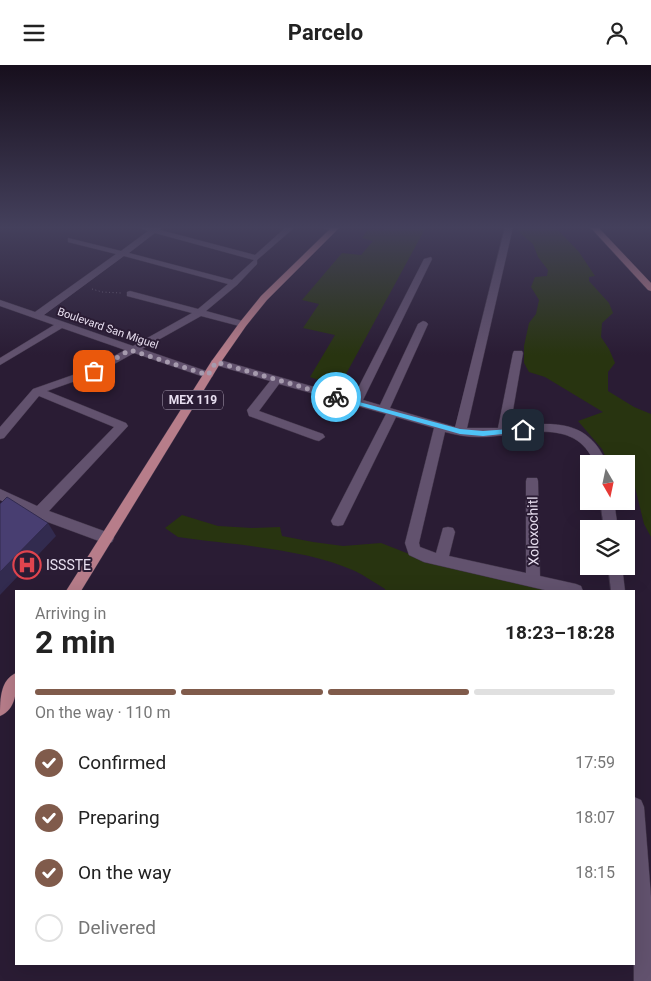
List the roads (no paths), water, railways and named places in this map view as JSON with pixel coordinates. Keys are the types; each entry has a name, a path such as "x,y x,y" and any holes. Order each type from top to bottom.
{"main road":[{"name":"MEX 119","path":"74,590 216,362 264,297 291,270"},
{"path":"634,270 651,288"},
{"path":"642,270 651,279"},
{"path":"7,702 15,683"}],"street":[{"path":"36,316 100,270"},
{"path":"183,270 234,283"},
{"path":"0,435 24,404 37,391 94,371 199,313 234,283 246,270"},
{"path":"356,403 423,270"},
{"path":"460,432 499,270"},
{"path":"130,294 243,324"},
{"name":"Boulevard San Miguel","path":"0,303 130,350 208,375"},
{"path":"0,315 13,308"},
{"path":"0,362 60,325"},
{"path":"338,521 388,411 423,325"},
{"path":"503,431 518,353"},
{"path":"216,362 460,432 483,433 562,429 579,434 591,445 596,455"},
{"path":"276,380 253,410 253,413 319,437"},
{"path":"37,391 122,427 39,513"},
{"path":"440,427 412,543 414,551 424,556 572,590"},
{"name":"Xoloxochitl","path":"532,481 533,580"},
{"path":"0,494 39,513 107,538"},
{"path":"441,560 448,532"},
{"path":"616,575 618,590"},
{"path":"635,818 641,884 646,981"}],"place":[{"name":"ISSSTE","path":"27,565"}]}
